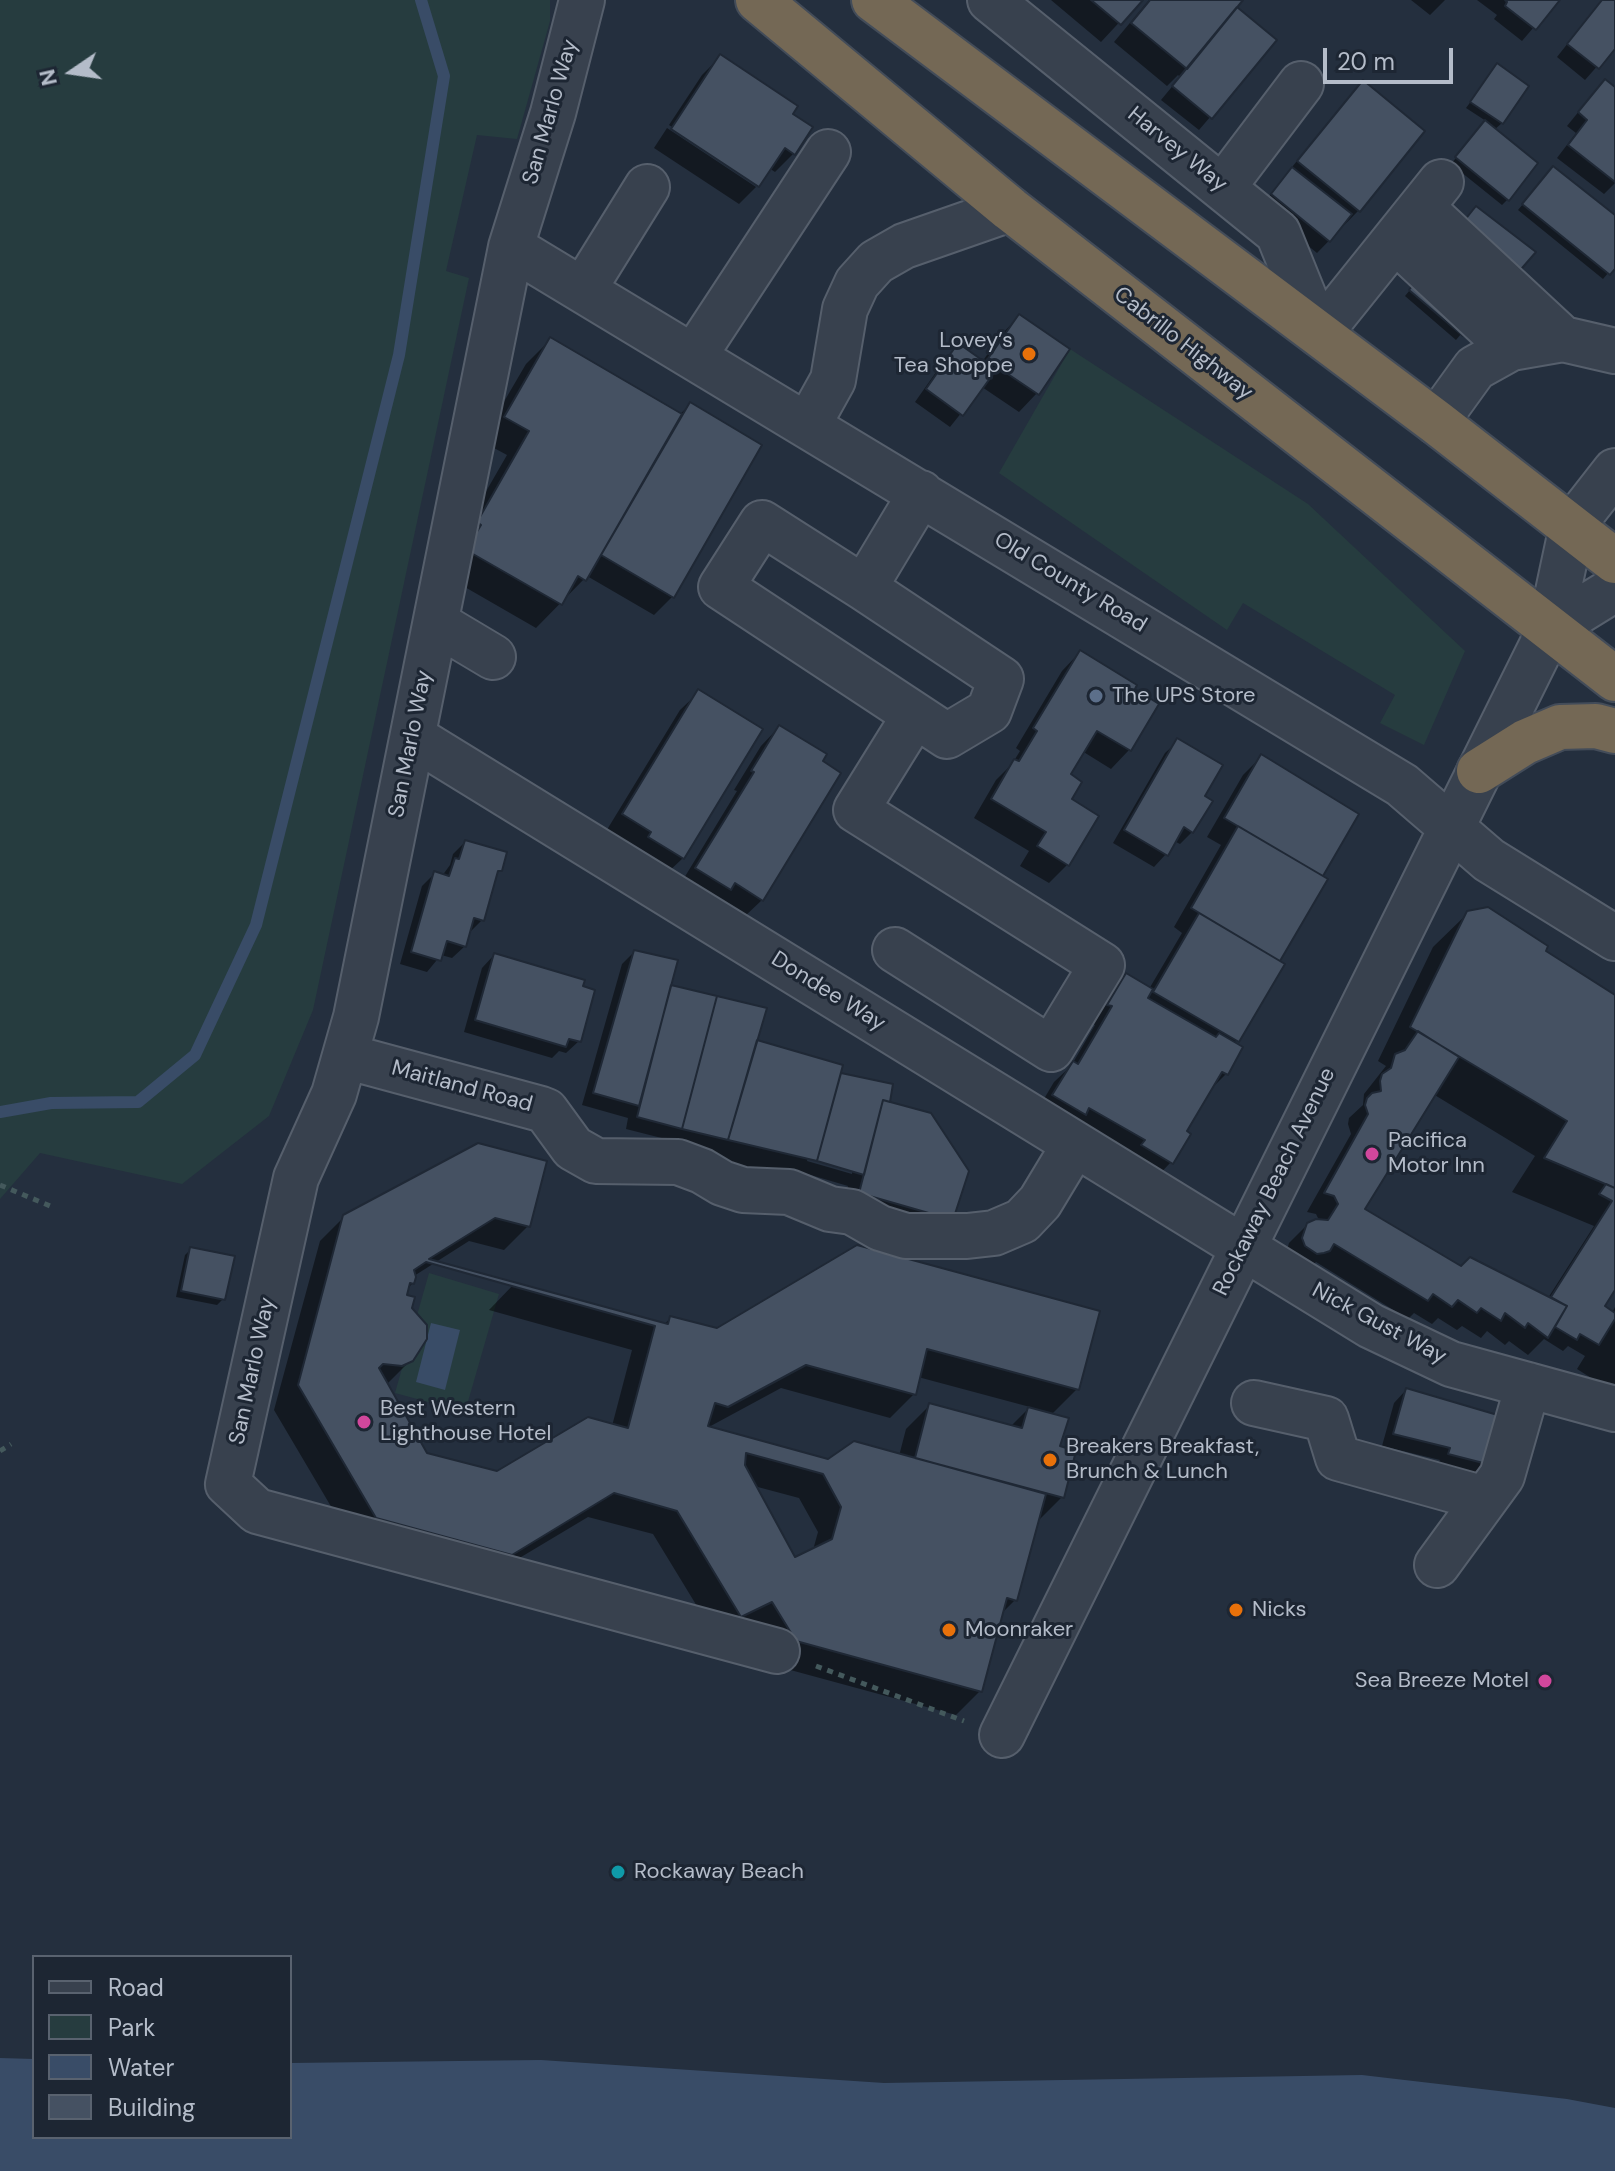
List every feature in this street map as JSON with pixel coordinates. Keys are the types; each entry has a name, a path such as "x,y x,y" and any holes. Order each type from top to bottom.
{"highway":[{"name":"Cabrillo Highway","path":"758,0 1010,209 1615,679"},
{"path":"874,0 1436,422 1615,561"},
{"path":"1479,771 1525,742 1560,727 1596,726 1615,731"}],"street":[{"name":"San Marlo Way","path":"582,0 553,113 511,247 356,1017 334,1094 296,1178 228,1484 257,1511 777,1651"},
{"name":"Harvey Way","path":"990,0 1278,233 1319,334"},
{"path":"1223,187 1301,84"},
{"path":"694,356 828,152"},
{"path":"583,290 647,187"},
{"path":"808,425 833,380 845,309 857,283 876,262 904,246 1010,209"},
{"path":"1319,334 1419,210"},
{"path":"1419,210 1563,339"},
{"path":"1419,210 1511,348"},
{"name":"Old County Road","path":"511,247 1402,785 1489,860 1615,938"},
{"path":"1436,422 1475,368 1511,348 1563,339 1615,351"},
{"path":"1572,526 1615,471"},
{"path":"864,588 921,493"},
{"path":"762,523 864,588 1001,679 989,711 947,736 721,587 762,523"},
{"name":"Rockaway Beach Avenue","path":"1002,1735 1550,629 1572,526"},
{"path":"1550,629 1615,589"},
{"path":"436,623 493,657"},
{"path":"895,950 1051,1049 1102,965 856,810 915,715"},
{"name":"Dondee Way","path":"413,737 1243,1247"},
{"name":"Maitland Road","path":"345,1056 546,1111 573,1148 596,1161 678,1162 743,1190 789,1192 830,1209 852,1212 880,1228 906,1236 981,1235 1022,1221 1040,1202 1075,1144"},
{"name":"Nick Gust Way","path":"1243,1247 1371,1326 1451,1364 1615,1409"},
{"path":"1437,1565 1493,1488 1528,1385"},
{"path":"1254,1403 1326,1419 1338,1458 1493,1488"}],"path":[{"path":"0,1185 55,1208"},
{"path":"0,1451 11,1444"},
{"path":"777,1651 1002,1735"}],"green space":[{"path":"0,0 550,0 550,21 517,139 477,135 446,271 469,278 313,1010 269,1116 182,1184 40,1153 0,1199"},
{"path":"1070,349 1308,504 1465,651 1424,745 1380,723 1395,695 1243,603 1227,630 999,473"},
{"path":"429,1273 499,1294 465,1412 395,1393"}],"water":[{"path":"431,1323 460,1330 445,1390 416,1382"},
{"path":"0,2058 32,2059 32,2139 292,2139 292,2063 541,2060 884,2083 1362,2075 1567,2099 1615,2108 1615,2171 0,2171"}],"building":[{"path":"1091,0 1143,0 1121,25"},
{"path":"1150,0 1243,0 1187,69 1131,23"},
{"path":"1505,0 1560,0 1536,30 1505,6"},
{"path":"1602,0 1615,0 1615,49 1599,69 1567,44"},
{"path":"1237,7 1277,40 1212,119 1172,86"},
{"path":"720,54 798,106 793,114 813,127 795,155 785,148 759,187 671,129"},
{"path":"1497,63 1529,86 1503,124 1470,102"},
{"path":"1605,79 1615,87 1615,182 1568,145 1587,120 1578,112"},
{"path":"1363,80 1425,131 1360,212 1297,161"},
{"path":"1485,120 1538,163 1509,201 1455,157"},
{"path":"1553,166 1615,215 1615,269 1610,275 1522,204"},
{"path":"1292,167 1352,214 1330,242 1271,194"},
{"path":"1476,206 1536,252 1463,336 1409,290"},
{"name":"Lovey’s Tea Shoppe","path":"1019,314 1070,349 1039,395 987,360"},
{"path":"550,337 682,414 586,581 578,576 562,605 466,550 481,525 477,522 529,431 504,417"},
{"path":"958,343 996,370 963,416 926,389"},
{"path":"690,402 762,445 674,598 601,555"},
{"path":"1080,650 1137,685 1135,689 1159,704 1131,751 1097,731 1071,774 1082,782 1072,799 1099,816 1069,866 1037,846 1046,832 991,799 1014,759 1019,761 1037,731 1033,728"},
{"path":"698,689 763,729 684,859 648,837 651,832 622,814"},
{"path":"779,725 827,754 823,761 841,773 763,901 735,883 731,890 695,868"},
{"path":"1177,738 1223,765 1205,796 1213,801 1193,833 1184,827 1168,856 1124,830"},
{"path":"1261,754 1359,814 1323,876 1224,818"},
{"path":"1238,826 1328,879 1280,961 1191,908"},
{"path":"465,840 507,852 502,871 498,871 484,921 474,918 466,947 447,941 441,961 411,952 434,871 449,876"},
{"path":"1488,907 1548,946 1546,951 1615,995 1615,1188 1544,1158 1567,1121 1410,1027 1467,911"},
{"path":"1199,913 1285,964 1239,1042 1153,992"},
{"path":"634,950 678,960 639,1106 593,1093"},
{"path":"494,953 585,980 583,986 595,990 581,1042 569,1039 566,1047 475,1020"},
{"path":"1126,973 1153,989 1148,998 1216,1037 1219,1033 1243,1047 1228,1075 1222,1072 1187,1131 1191,1134 1173,1164 1141,1145 1145,1140 1089,1108 1086,1115 1052,1095 1073,1061 1078,1064 1112,1006 1107,1005"},
{"path":"671,985 717,996 682,1129 637,1117"},
{"path":"717,996 767,1008 728,1140 682,1129"},
{"name":"Pacifica Motor Inn","path":"1418,1031 1459,1057 1365,1209 1461,1266 1470,1257 1567,1306 1548,1338 1528,1323 1525,1328 1505,1313 1501,1321 1481,1308 1477,1313 1458,1300 1452,1307 1433,1294 1428,1301 1334,1244 1330,1251 1317,1254 1305,1246 1302,1238 1307,1223 1316,1219 1328,1220 1338,1204 1334,1196 1324,1193 1368,1114 1365,1105 1367,1098 1381,1091 1382,1074 1391,1068 1395,1054 1405,1050"},
{"path":"757,1040 843,1065 817,1161 728,1140"},
{"path":"841,1073 893,1084 890,1102 883,1100 864,1175 817,1161"},
{"path":"883,1100 931,1113 969,1171 953,1220 859,1193"},
{"name":"Best Western Lighthouse Hotel","path":"478,1143 547,1161 530,1227 495,1218 429,1259 668,1324 670,1316 717,1328 857,1245 1100,1311 1079,1390 927,1349 916,1395 806,1365 728,1407 715,1403 708,1426 828,1459 854,1441 1046,1494 1017,1601 1007,1598 982,1692 796,1641 772,1602 741,1617 677,1511 614,1493 512,1555 376,1518 298,1385 343,1215","holes":["426,1262 655,1326 628,1428 588,1417 497,1471 427,1453 379,1368 383,1364 402,1366 413,1361 427,1339 427,1325 412,1308 415,1297 407,1295 410,1283 414,1284 416,1277 414,1270","746,1453 823,1474 841,1507 832,1539 795,1557 745,1465"]},
{"path":"1606,1184 1615,1188 1615,1290 1605,1306 1615,1313 1615,1319 1599,1345 1580,1334 1577,1340 1555,1327 1567,1306 1551,1297 1612,1201 1599,1194"},
{"path":"190,1247 235,1256 225,1300 181,1291"},
{"path":"1406,1388 1501,1416 1487,1464 1448,1454 1450,1448 1393,1434"},
{"path":"929,1403 1022,1428 1028,1407 1069,1418 1060,1446 1076,1451 1064,1498 915,1458"}],"waterway":[{"path":"0,1112 51,1103 138,1102 195,1055 256,925 399,355 444,76 421,0"}],"place":[{"name":"Lovey’s Tea Shoppe","path":"1029,354"},
{"name":"The UPS Store","path":"1096,696"},
{"name":"Pacifica Motor Inn","path":"1372,1154"},
{"name":"Best Western Lighthouse Hotel","path":"364,1422"},
{"name":"Breakers Breakfast, Brunch & Lunch","path":"1050,1460"},
{"name":"Nicks","path":"1236,1610"},
{"name":"Moonraker","path":"949,1630"},
{"name":"Sea Breeze Motel","path":"1545,1681"},
{"name":"Rockaway Beach","path":"618,1872"}]}
